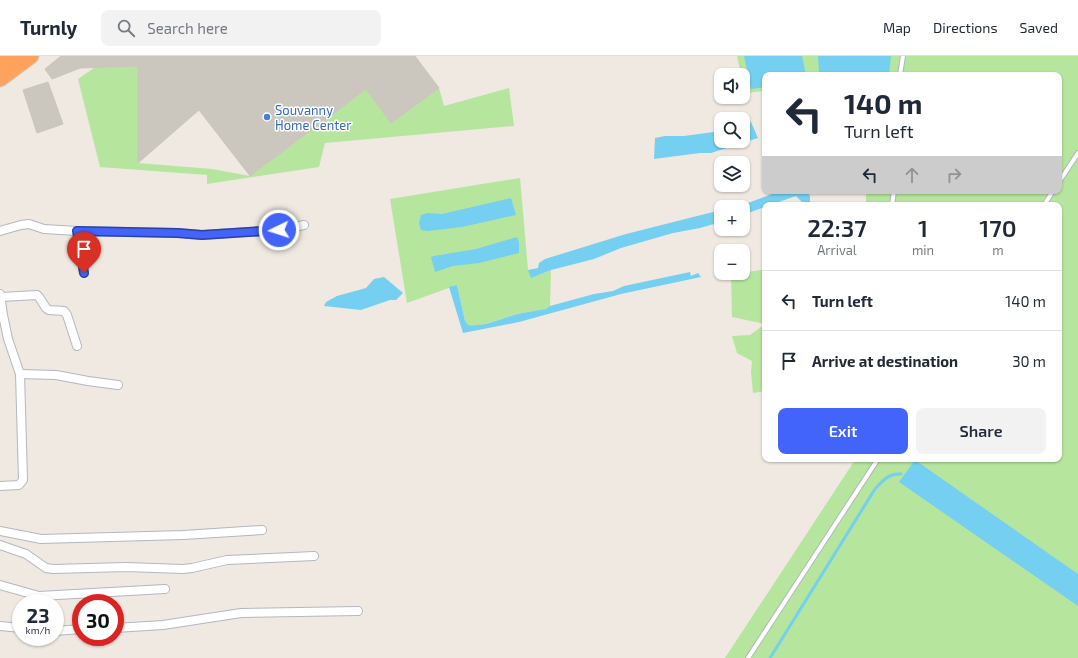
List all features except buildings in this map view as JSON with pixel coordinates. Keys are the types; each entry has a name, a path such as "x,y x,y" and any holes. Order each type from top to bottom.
{"highway":[{"path":"0,63 10,56"},
{"path":"0,79 31,56"}],"street":[{"path":"0,231 29,224 44,229 202,235 279,230 304,225"},
{"path":"77,231 84,273"},
{"path":"0,486 19,485 23,480 20,374 8,339 1,295 37,296 49,310 64,311 67,315 77,346"},
{"path":"20,374 56,375 118,385"},
{"path":"0,531 41,538 183,535 262,530"},
{"path":"0,545 26,554 46,568 53,569 126,567 182,569 226,560 314,556"},
{"path":"0,585 39,596 165,589"},
{"path":"124,627 162,625 241,613 358,610"},
{"path":"0,626 12,627"}],"lane":[{"path":"900,72 903,56"},
{"path":"1062,177 1078,152"},
{"path":"748,658 876,462"}],"green space":[{"path":"737,56 1078,56 1078,658 725,658 854,462 1062,462 1062,202 866,202 866,194 1062,194 1062,72 762,72 762,91 750,92 750,68 740,68"},
{"path":"138,66 138,163 212,169 250,176 366,89 391,123 439,88 444,106 509,88 514,126 325,143 319,167 207,184 207,175 100,167 78,79 94,68"},
{"path":"520,178 528,270 539,275 551,270 550,306 546,309 518,314 485,324 467,325 457,285 407,303 390,199"},
{"path":"762,270 762,323 732,317 731,280 750,280 750,272"},
{"path":"762,326 762,392 753,393 751,372 752,361 737,353 732,336 750,335"}],"water":[{"path":"744,56 802,56 805,72 762,72 762,87 751,89 750,68 747,68"},
{"path":"818,56 891,56 889,72 819,72"},
{"path":"750,122 758,138 750,141"},
{"path":"714,132 714,148 727,148 711,153 654,159 655,138 665,136 684,136"},
{"path":"772,194 809,194 810,196 810,202 802,202 796,196 779,202 762,202 762,208 750,212 750,202"},
{"path":"511,198 516,215 462,227 428,231 421,230 419,223 421,215 427,213 442,214"},
{"path":"714,212 714,224 673,233 621,248 594,259 551,270 531,278 528,270 538,268 539,263 545,259 626,234"},
{"path":"517,237 519,242 519,253 479,263 453,266 435,272 431,257 476,249"},
{"path":"690,272 691,276 698,273 701,277 621,294 519,322 463,333 449,287 457,285 465,321 468,325 474,325 485,324 518,314 546,309 550,306 594,294 613,291 624,286"},
{"path":"384,277 403,293 396,300 390,300 361,310 324,306 326,302 337,296 366,288 374,279"},
{"path":"914,462 918,462 1078,574 1078,606 899,482"}],"waterway":[{"path":"770,658 875,489 889,476 901,474"}],"place":[{"name":"Souvanny Home Center","path":"267,117"}],"route":[{"path":"84,273 77,231 178,233 202,235 279,230"}]}
